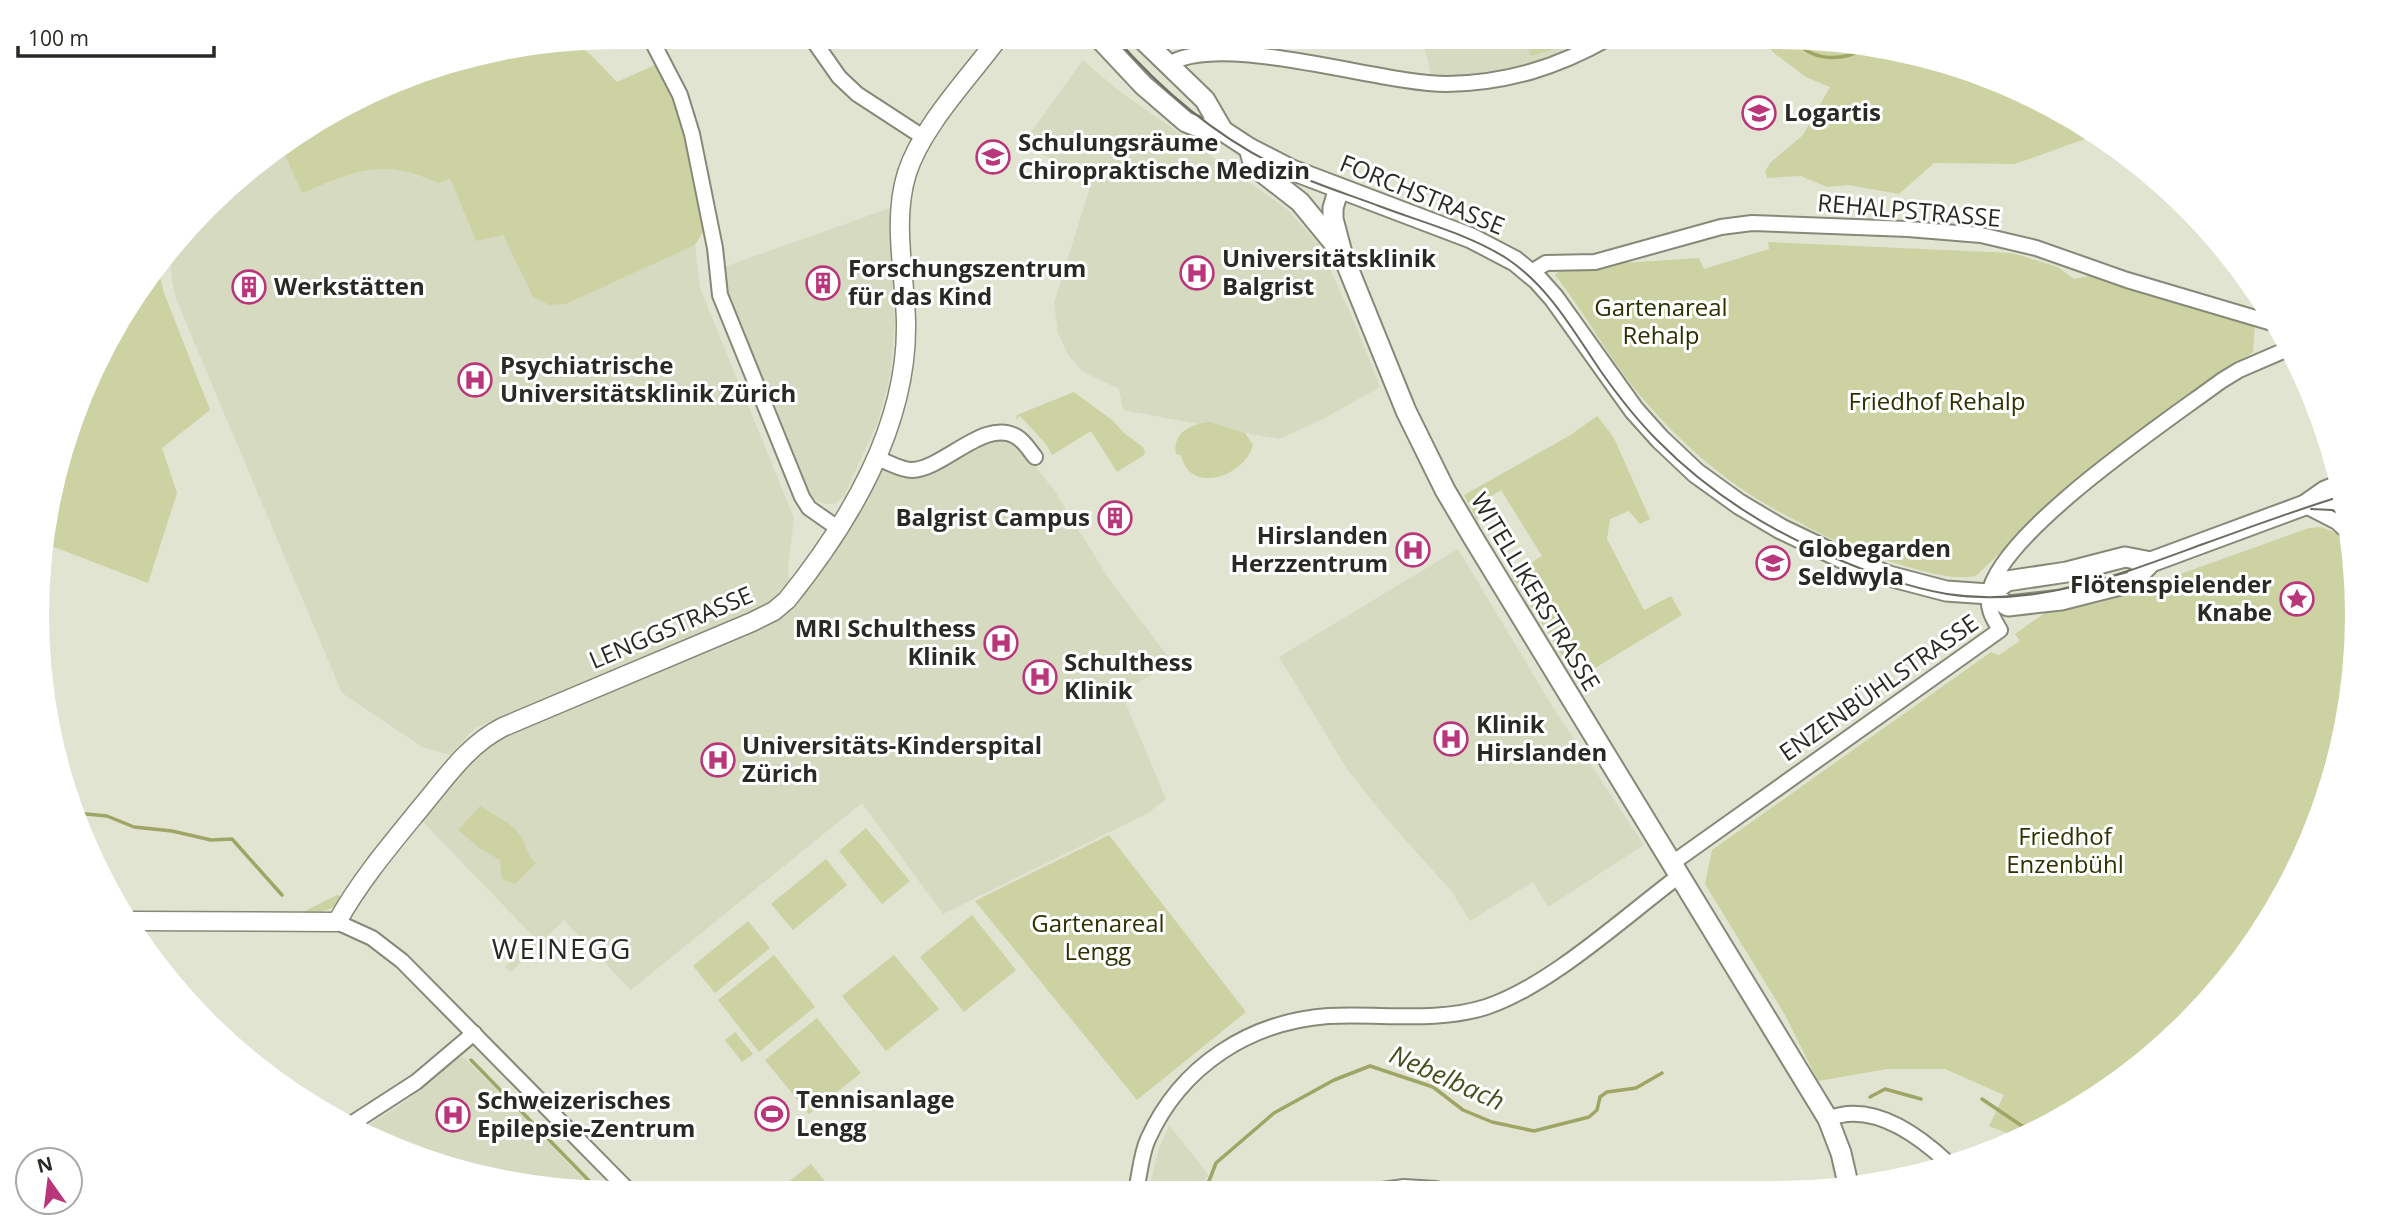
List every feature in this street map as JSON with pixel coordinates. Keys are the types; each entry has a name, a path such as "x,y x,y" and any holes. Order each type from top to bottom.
{"main road":[{"name":"FORCHSTRASSE","path":"1109,49 1143,85 1183,120 1201,128 1223,131 1286,167 1490,246 1530,273 1560,306 1612,383 1644,423 1686,464 1726,496 1780,529 1889,576 1946,591 1989,594 2008,606 2072,598 2132,582 2151,562 2305,505 2330,489"},
{"name":"FORCHSTRASSE","path":"1152,49 1205,100 1223,131"},
{"name":"WITELLIKERSTRASSE","path":"1249,148 1254,166 1292,195 1342,253"},
{"name":"WITELLIKERSTRASSE","path":"1332,186 1333,219 1342,253 1406,411 1445,490 1828,1119 1842,1153 1847,1177"},
{"path":"1314,218 1332,186"},
{"name":"FORCHSTRASSE","path":"2305,505 2334,504"},
{"name":"FORCHSTRASSE","path":"1989,594 2007,581 2067,572 2125,557 2151,562"}],"street":[{"path":"656,49 680,95 691,134 715,248 720,295 802,497 808,508 839,529"},
{"path":"819,49 839,77 857,94 923,137"},
{"name":"LENGGSTRASSE","path":"337,922 361,881 483,738 516,721 752,622 774,611 799,585 839,529 876,457 892,412 904,360 906,324 901,204 905,177 923,137 990,49"},
{"path":"1167,65 1192,56 1226,53 1259,56 1393,79 1446,84 1501,79 1546,68 1590,49"},
{"name":"REHALPSTRASSE","path":"1530,273 1546,263 1595,262 1721,227 1752,223 1908,229 1981,235 2036,248 2127,281 2262,320"},
{"name":"ENZENBÜHLSTRASSE","path":"1138,1181 1147,1140 1170,1101 1202,1065 1236,1041 1281,1024 1326,1016 1452,1015 1489,1006 1558,968 1675,870 2000,630 1990,613 1989,594 1998,573 2021,541 2055,507 2221,381 2280,352"},
{"path":"876,457 905,469 919,469 985,436 1003,433 1018,438 1035,457"},
{"path":"2305,505 2337,522"},
{"path":"139,921 337,922 372,938 402,961 618,1181"},
{"path":"358,1119 416,1082 474,1033"},
{"path":"1828,1119 1838,1115 1869,1115 1915,1137 1941,1157"}],"shaded area":[{"path":"1425,49 1574,49 1524,67 1455,77 1431,76"},
{"name":"Universitätsklinik Balgrist","path":"1083,60 1118,90 1287,209 1318,243 1380,387 1325,418 1279,439 1123,410 1119,389 1082,371 1069,356 1058,333 1054,303 1090,187 1076,173 1023,143"},
{"name":"Psychiatrische Universitätsklinik Zürich","path":"285,155 302,193 358,171 377,168 401,170 439,183 450,178 476,240 503,235 533,297 549,305 566,304 695,245 700,288 794,518 788,585 769,604 475,728 450,755 422,747 342,693 176,299 171,264 189,242 242,189"},
{"path":"890,208 895,322 890,377 877,424 844,496 835,504 825,504 814,499 808,489 729,296 724,267"},
{"name":"Universitäts-Kinderspital Zürich","path":"994,439 1006,440 1022,448 1056,493 1107,576 1173,663 1121,692 1166,799 1148,813 943,914 862,803 631,990 564,920 511,972 505,967 534,937 420,819 479,748 494,738 790,609 815,579 849,525 882,464 903,473"},
{"name":"Klinik Hirslanden","path":"1458,549 1554,709 1644,845 1548,907 1533,882 1470,921 1452,892 1385,817 1347,769 1279,657"},
{"name":"Schweizerisches Epilepsie-Zentrum","path":"462,1056 584,1180 541,1176 469,1162 398,1138 369,1125 402,1104"},
{"path":"1169,1125 1208,1176 1204,1181 1151,1181 1158,1151"}],"green space":[{"path":"1529,49 1555,49 1531,56"},
{"path":"1771,49 1816,50 1925,68 1996,92 2029,107 2085,139 2015,164 1934,163 1899,194 1848,185 1827,187 1801,176 1767,178 1765,171 1771,162 1803,135 1830,87 1806,77"},
{"path":"584,50 617,82 657,64 674,101 705,229 695,245 566,304 549,305 533,297 503,235 476,241 450,178 439,183 407,172 376,169 351,174 302,193 285,155 365,107 398,92 469,68 541,54"},
{"name":"Friedhof Rehalp","path":"1768,242 2012,253 2058,267 2074,279 2089,276 2255,324 2253,352 2052,503 1976,576 1931,573 1880,558 1820,533 1766,504 1718,472 1675,433 1636,391 1555,275 1562,267 1699,258 1704,269 1769,249"},
{"path":"160,278 210,410 162,448 177,493 148,583 53,547 68,469 92,398 125,332"},
{"path":"1074,392 1143,447 1144,455 1117,472 1091,431 1052,455 1046,444 1020,416 1016,420 1017,415"},
{"path":"1597,416 1614,438 1650,519 1640,524 1629,511 1610,519 1607,539 1644,610 1671,596 1682,615 1577,679 1511,575 1542,556 1501,490 1483,501 1485,505 1477,510 1478,522 1464,495 1569,436"},
{"path":"1210,422 1245,433 1253,445 1248,456 1229,473 1206,478 1195,475 1186,468 1181,455 1176,454 1176,446 1185,430"},
{"name":"Friedhof Enzenbühl","path":"2321,527 2339,537 2344,578 2344,652 2326,761 2302,832 2287,865 2250,929 2205,988 2152,1041 2124,1064 2062,1105 2007,1133 1989,1126 2004,1095 1945,1069 1887,1069 1818,1081 1785,1015 1705,884 1712,850 1991,652 1999,655 2020,641 2015,634 2046,612 2099,603 2309,528"},
{"path":"480,806 514,828 536,863 515,884 502,879 500,860 479,848 458,830"},
{"path":"866,828 910,881 882,904 839,851"},
{"name":"Gartenareal Lengg","path":"1109,835 1246,1012 1137,1100 975,901"},
{"path":"826,859 847,885 793,930 771,904"},
{"path":"337,895 342,897 330,909 303,912"},
{"path":"972,915 1016,970 964,1012 920,957"},
{"path":"748,921 770,948 715,993 693,966"},
{"path":"774,955 815,1007 759,1052 718,1000"},
{"path":"894,955 939,1009 886,1051 842,996"},
{"path":"817,1018 861,1073 809,1114 765,1060"},
{"path":"735,1032 753,1054 742,1062 725,1040"},
{"path":"811,1164 825,1181 790,1181"}],"waterway":[{"path":"1806,50 1818,56 1828,57 1853,54"},
{"name":"Nebelbach","path":"85,814 107,816 134,827 172,831 211,840 232,839 282,895"},
{"name":"Nebelbach","path":"471,1060 589,1180"},
{"name":"Nebelbach","path":"1209,1181 1216,1163 1274,1113 1334,1080 1370,1066 1433,1087 1463,1110 1492,1122 1534,1131 1589,1117 1597,1110 1600,1097 1607,1092 1636,1088 1662,1073"},
{"name":"Nebelbach","path":"1870,1097 1885,1089 1921,1099"},
{"name":"Nebelbach","path":"1982,1099 2022,1126"}],"tram line":[{"path":"1126,49 1193,112 1261,158 1319,184 1460,235 1506,258 1548,296 1628,408 1657,440 1696,476 1738,507 1783,533 1873,573 1947,594 1981,597 2047,592 2143,566 2333,499"},
{"path":"2311,509 2335,512"}],"place":[{"name":"Logartis","path":"1759,113"},
{"name":"Schulungsräume Chiropraktische Medizin","path":"993,157"},
{"name":"Universitätsklinik Balgrist","path":"1197,273"},
{"name":"Forschungszentrum für das Kind","path":"823,283"},
{"name":"Werkstätten","path":"249,287"},
{"name":"Psychiatrische Universitätsklinik Zürich","path":"475,380"},
{"name":"Balgrist Campus","path":"1115,518"},
{"name":"Hirslanden Herzzentrum","path":"1413,550"},
{"name":"Globegarden Seldwyla","path":"1773,563"},
{"name":"Flötenspielender Knabe","path":"2297,599"},
{"name":"MRI Schulthess Klinik","path":"1001,643"},
{"name":"Schulthess Klinik","path":"1040,677"},
{"name":"Klinik Hirslanden","path":"1451,739"},
{"name":"Universitäts-Kinderspital Zürich","path":"718,760"},
{"name":"Tennisanlage Lengg","path":"772,1114"},
{"name":"Schweizerisches Epilepsie-Zentrum","path":"453,1115"}],"district":[{"name":"WEINEGG","path":"562,949"}],"park label":[{"name":"Gartenareal Rehalp","path":"1661,322"}]}
